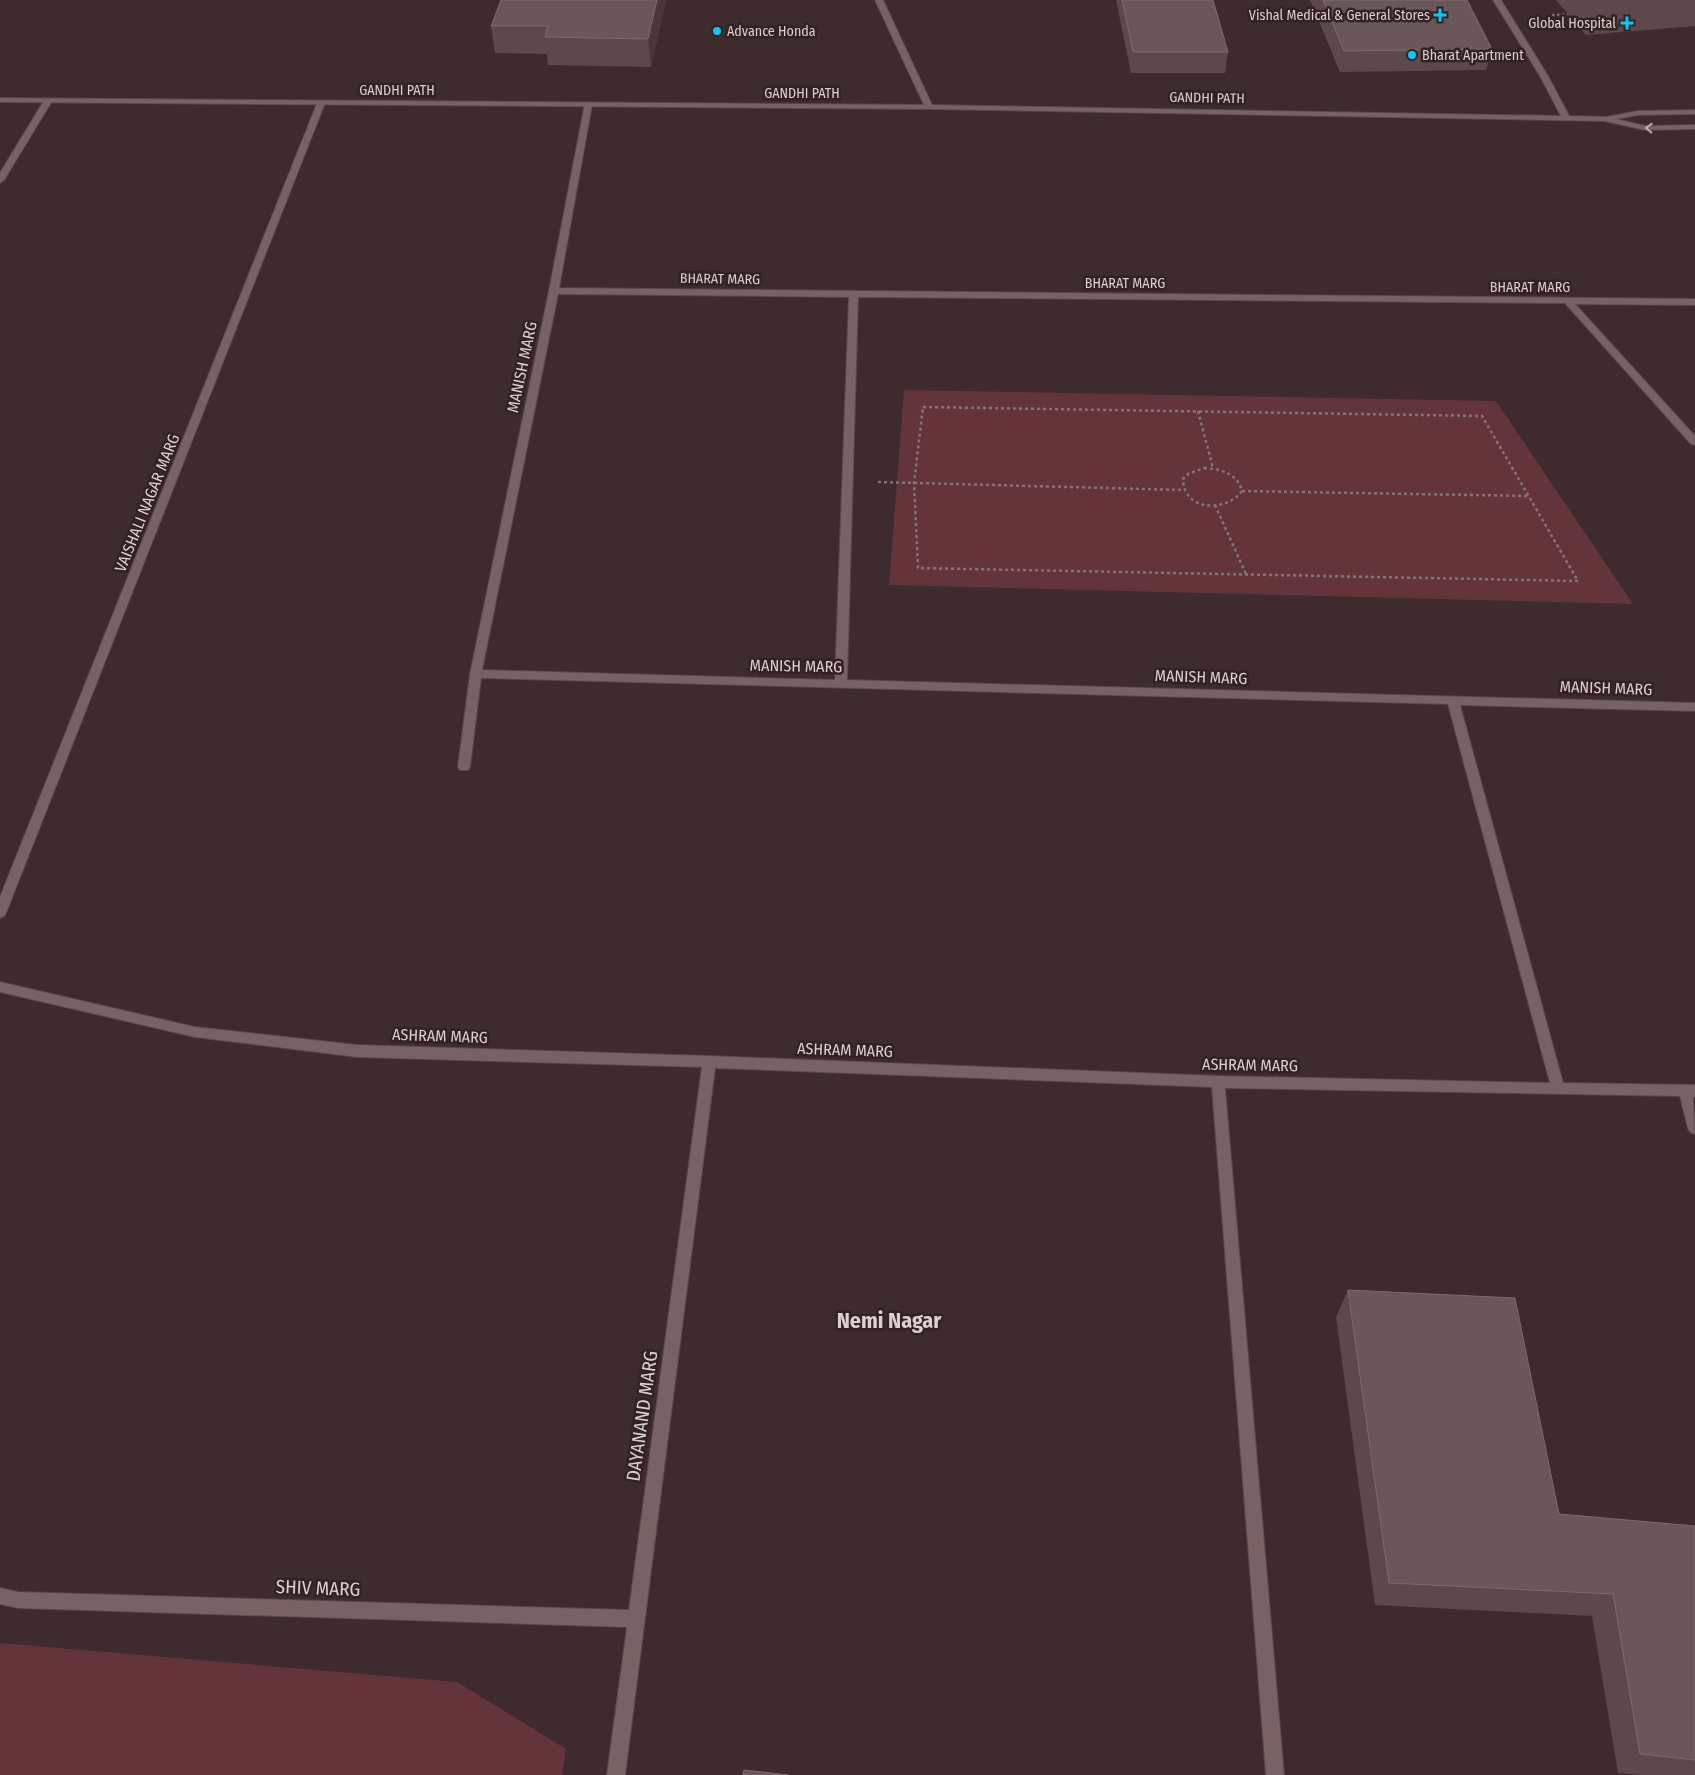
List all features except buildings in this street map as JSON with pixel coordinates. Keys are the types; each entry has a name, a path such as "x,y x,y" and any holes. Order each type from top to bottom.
{"street":[{"path":"879,0 930,107"},
{"path":"1497,0 1544,76 1566,118"},
{"name":"GANDHI PATH","path":"0,100 930,107 1566,118 1604,119 1645,128 1695,127"},
{"path":"0,180 48,101"},
{"name":"VAISHALI NAGAR MARG","path":"0,913 321,103"},
{"name":"MANISH MARG","path":"588,105 554,292 476,674 1695,707"},
{"name":"GANDHI PATH","path":"1604,119 1638,113 1695,112"},
{"name":"BHARAT MARG","path":"554,292 1695,302"},
{"path":"841,683 854,295"},
{"path":"1568,301 1695,442"},
{"path":"464,767 476,674"},
{"path":"1453,700 1558,1088"},
{"name":"ASHRAM MARG","path":"0,988 194,1032 357,1051 709,1062 1218,1082 1690,1091"},
{"name":"DAYANAND MARG","path":"616,1775 709,1062"},
{"path":"1218,1082 1275,1775"},
{"path":"1690,1091 1695,1128"},
{"name":"SHIV MARG","path":"0,1596 18,1600 636,1618"}],"path":[{"path":"1552,15 1571,14"},
{"path":"923,407 1482,416 1578,581 918,568 914,483 923,407"},
{"path":"1198,412 1213,468"},
{"path":"1204,468 1213,468 1231,474 1237,479 1242,491 1233,502 1215,505 1195,501 1187,497 1182,490 1183,479 1188,474 1204,468"},
{"path":"848,482 1182,490"},
{"path":"1242,491 1528,496"},
{"path":"1215,505 1246,574"}],"shaded area":[{"path":"904,390 1496,401 1633,604 889,585"},
{"path":"0,1643 457,1682 566,1749 562,1775 0,1775"}],"place":[{"name":"Vishal Medical & General Stores","path":"1440,15"},
{"name":"Global Hospital","path":"1627,23"},
{"name":"Advance Honda","path":"717,31"},
{"name":"Bharat Apartment","path":"1412,55"}],"district":[{"name":"Nemi Nagar","path":"889,1320"}]}
